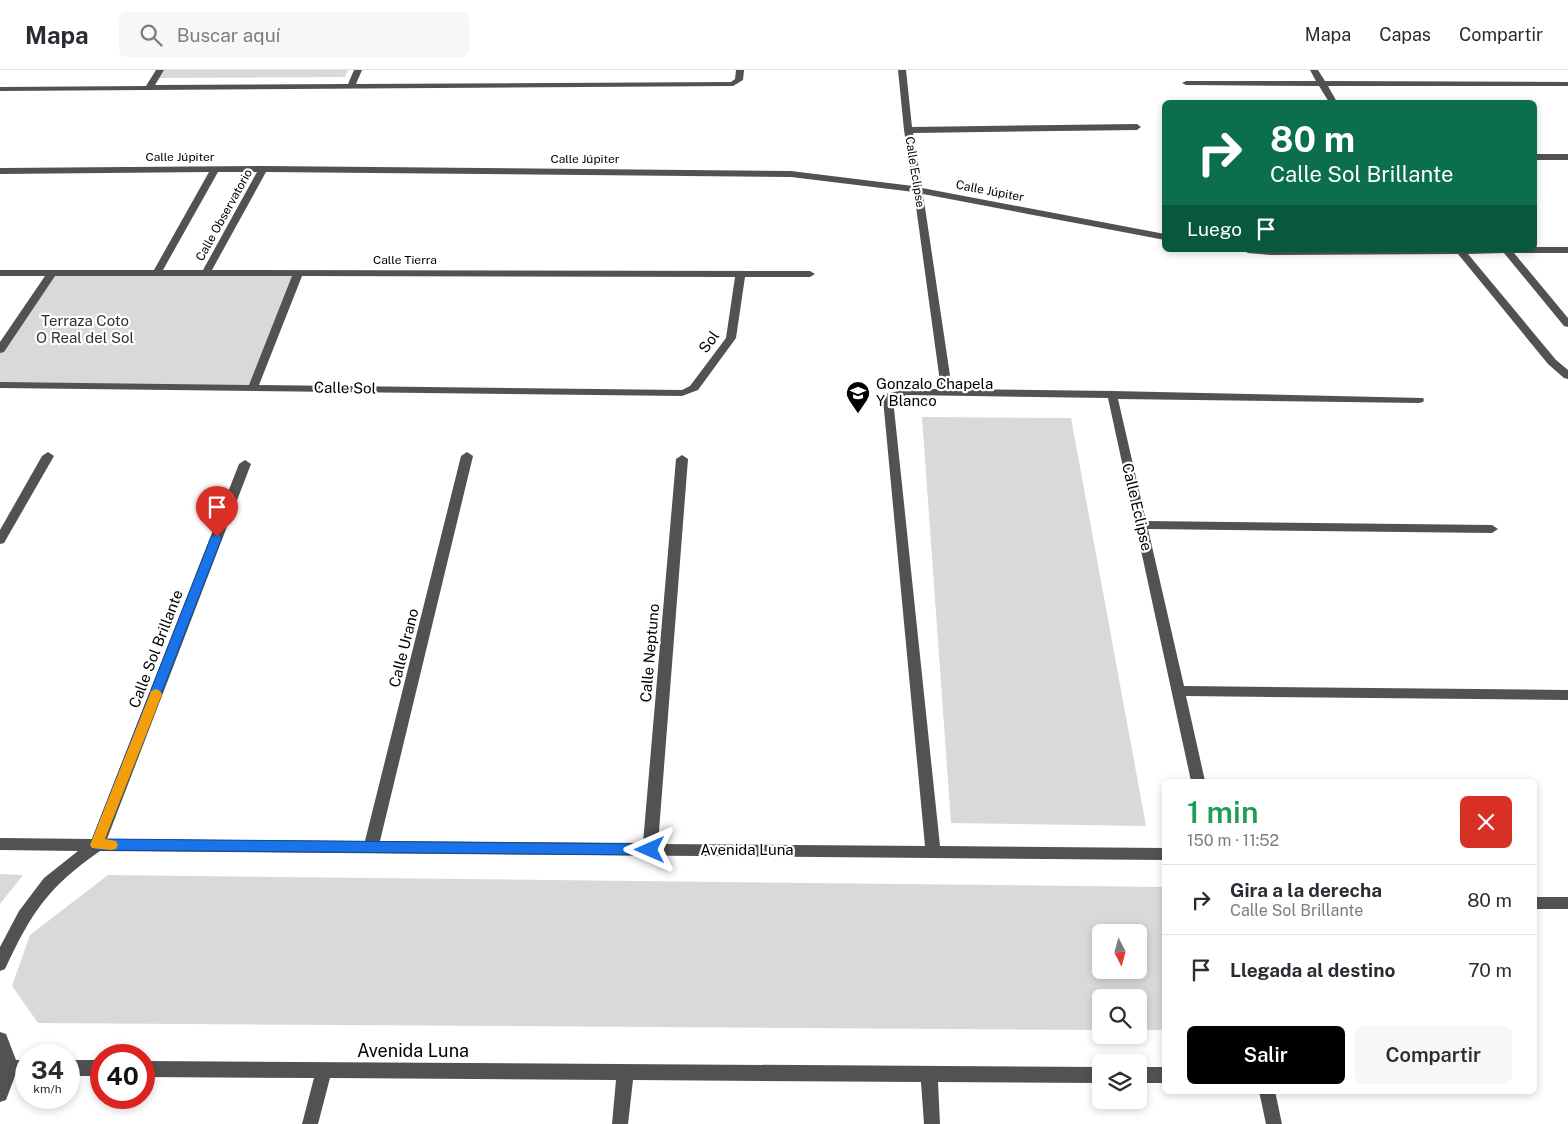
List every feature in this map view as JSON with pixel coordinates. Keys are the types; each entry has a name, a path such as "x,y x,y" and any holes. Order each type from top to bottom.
{"street":[{"path":"149,88 160,70"},
{"path":"351,87 358,70"},
{"path":"0,89 733,84 739,80 740,70"},
{"name":"Calle Eclipse","path":"902,70 908,130 947,393"},
{"path":"1314,70 1332,100"},
{"path":"1186,83 1568,84"},
{"path":"908,130 1137,126"},
{"path":"1537,157 1568,157"},
{"name":"Calle Júpiter","path":"0,171 263,169 781,173 839,178 918,190 1162,236"},
{"name":"Calle Observatorio","path":"206,273 263,169"},
{"path":"157,273 215,170"},
{"path":"1537,251 1568,250"},
{"path":"1462,252 1552,362 1568,376"},
{"path":"1508,252 1568,324"},
{"name":"Calle Tierra","path":"0,272 810,274"},
{"path":"0,350 52,272"},
{"path":"253,387 298,273"},
{"name":"Sol","path":"690,391 731,338 740,274"},
{"name":"Calle Sol","path":"0,385 674,393 690,391"},
{"path":"933,852 888,399 892,394 1112,394 1419,400"},
{"name":"Calle Eclipse","path":"1112,394 1198,779"},
{"path":"0,540 48,456"},
{"name":"Calle Urano","path":"371,847 467,456"},
{"name":"Calle Neptuno","path":"650,850 682,459"},
{"name":"Calle Sol Brillante","path":"97,845 245,464"},
{"path":"1142,525 1492,529"},
{"path":"1178,691 1568,695"},
{"name":"Avenida Luna","path":"0,844 1162,854"},
{"path":"0,964 14,932 34,901 59,873 97,845"},
{"path":"1537,903 1568,903"},
{"path":"0,1039 12,1068 0,1094"},
{"name":"Avenida Luna","path":"155,1069 1092,1075"},
{"path":"310,1124 324,1070"},
{"path":"620,1124 625,1072"},
{"path":"929,1074 932,1124"},
{"path":"1147,1075 1162,1075"},
{"path":"1268,1094 1274,1124"}],"green space":[{"path":"164,70 348,70 345,77 159,78"},
{"name":"Terraza Coto O Real del Sol","path":"52,273 298,273 253,387 0,385 0,350"},
{"path":"922,417 1071,418 1146,826 951,823"},
{"path":"0,874 23,875 0,904"},
{"path":"108,875 1162,887 1162,1030 1147,1030 1147,989 1092,989 1092,1030 38,1023 12,986 30,935"}],"slow traffic":[{"path":"111,845 97,845 156,694"}],"place":[{"name":"Gonzalo Chapela Y Blanco","path":"858,414"}],"route":[{"path":"217,537 97,845 650,850"}]}
